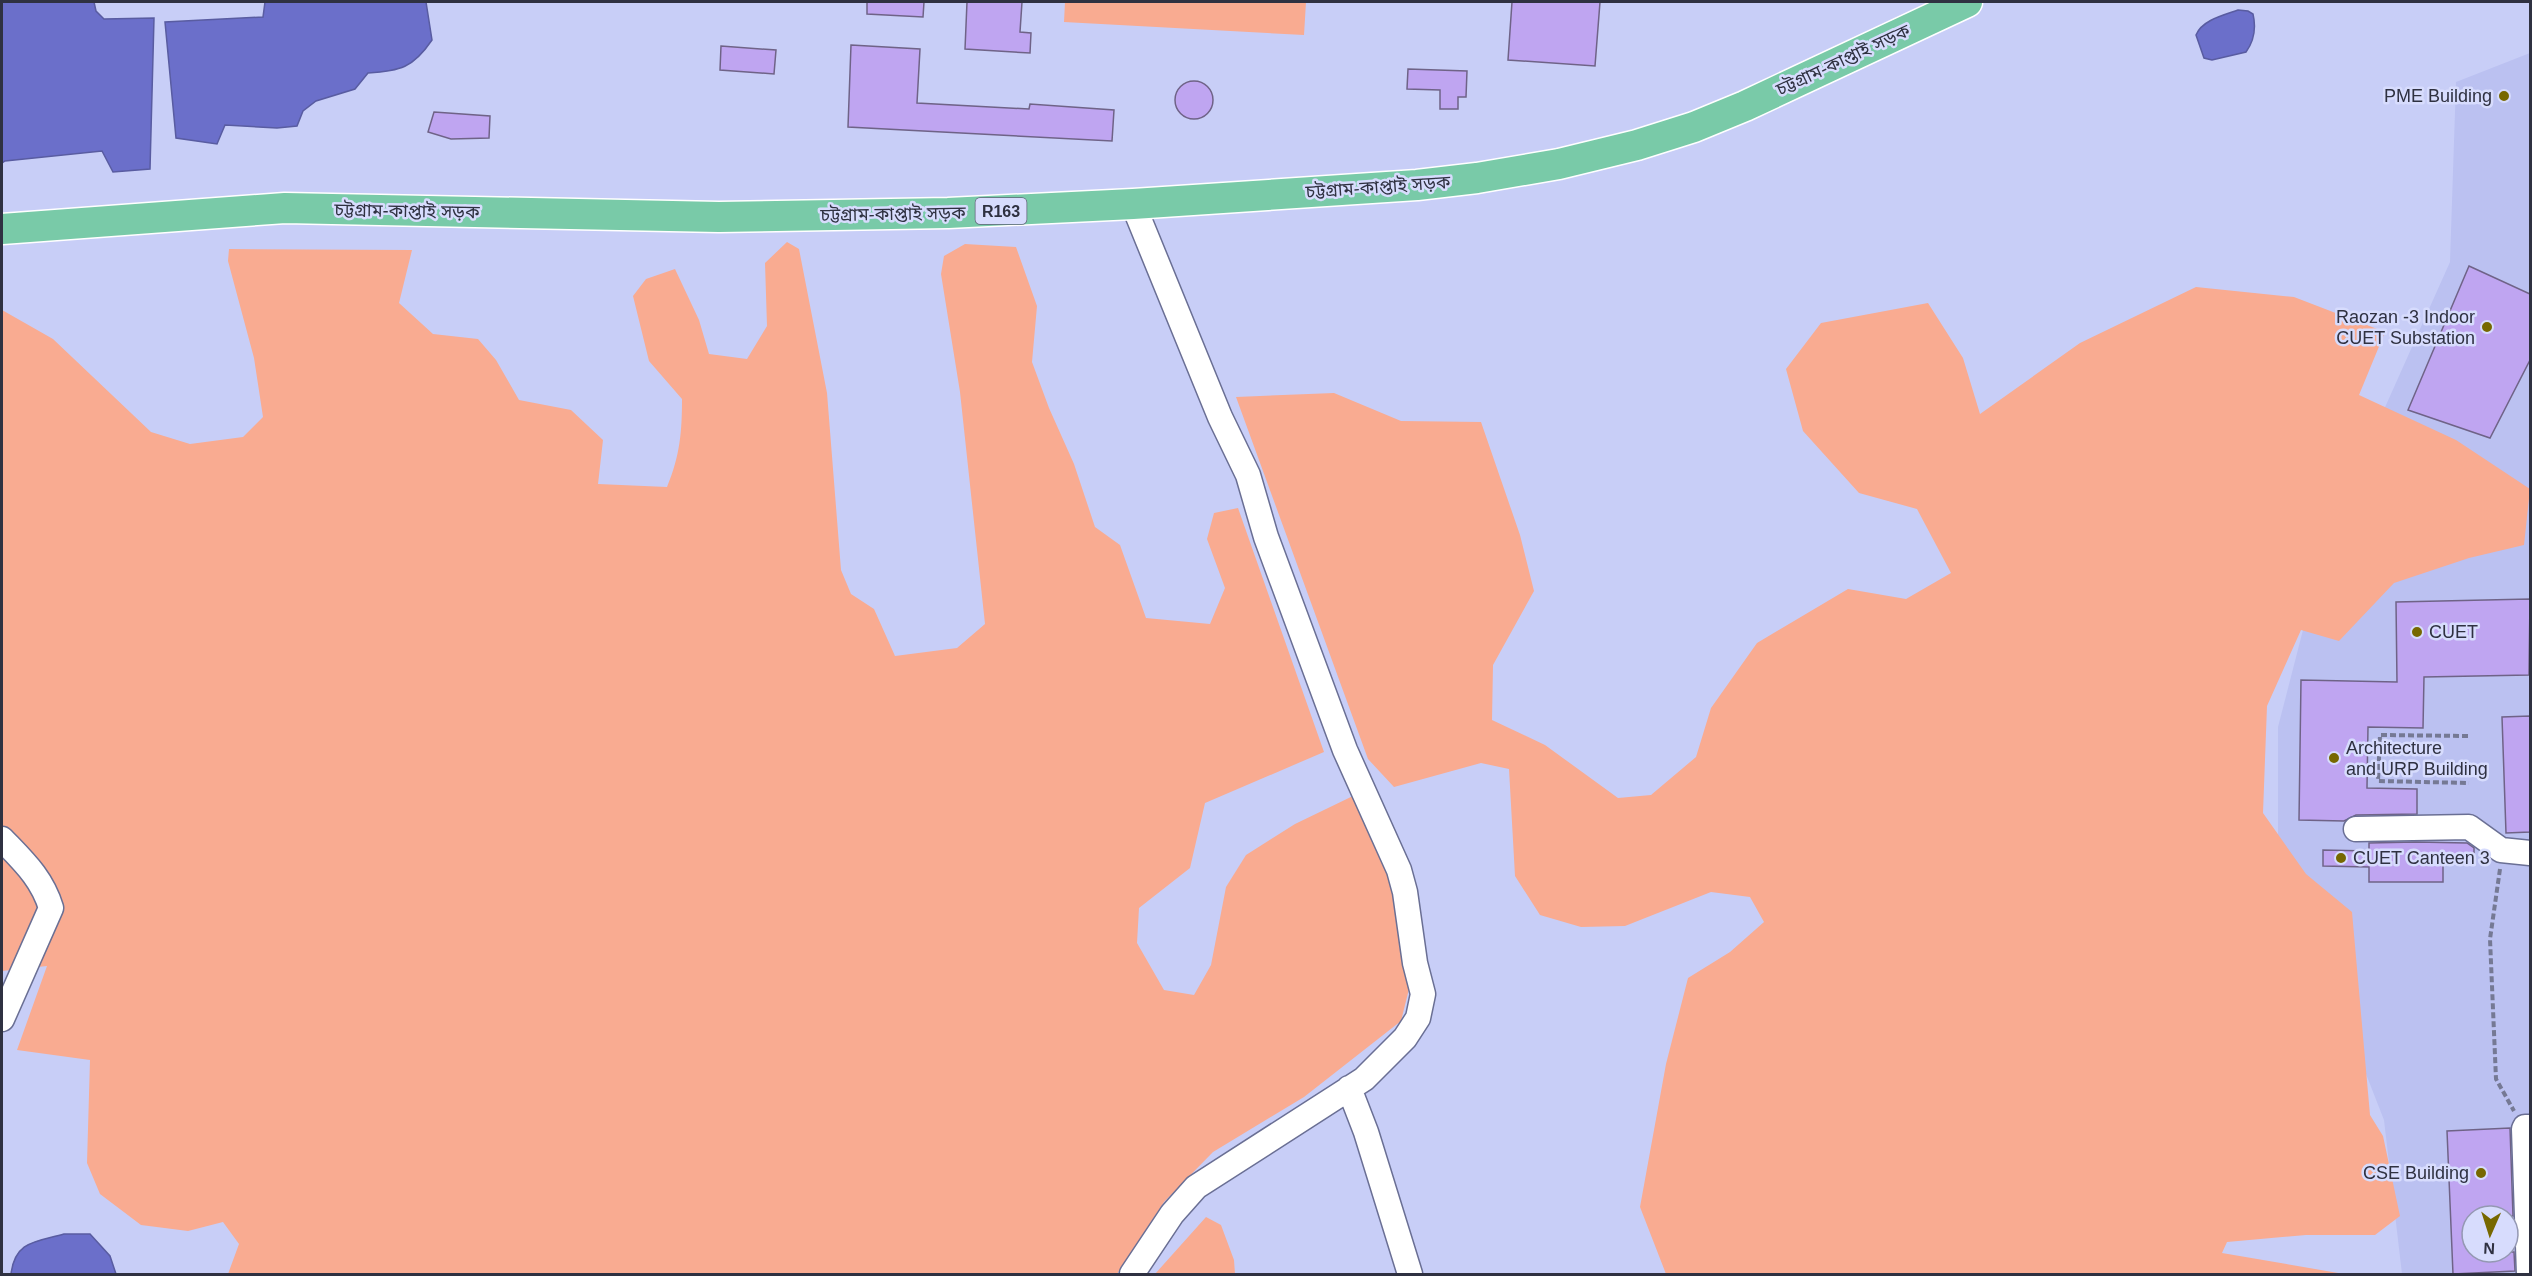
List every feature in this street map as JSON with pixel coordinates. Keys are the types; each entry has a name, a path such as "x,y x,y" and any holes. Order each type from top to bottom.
{"main road":[{"name":"চট্টগ্রাম-কাপ্তাই সড়ক","path":"2,229 285,208 719,217 948,213 1133,204 1417,185 1522,171 1589,157 1637,145 1724,116 1966,2"}],"street":[{"path":"1132,1275 1172,1214 1196,1187 1364,1079 1405,1038 1418,1018 1423,994 1415,963 1405,892 1399,870 1345,750 1266,537 1248,475 1220,417 1133,204"},
{"path":"2356,829 2469,827 2501,850 2530,853"},
{"path":"2,839 34,871 51,908 2,1019"},
{"path":"1349,1088 1366,1132 1410,1275"},
{"path":"2528,1127 2529,1275"}],"path":[{"path":"2468,736 2380,735 2378,781 2469,783"},
{"path":"2501,850 2491,948 2496,1079 2528,1127"}],"shaded area":[{"path":"2,2 94,2 96,11 104,19 154,18 150,169 113,172 102,151 2,163"},
{"path":"265,2 426,2 432,40 418,57 405,66 389,71 368,73 355,89 316,101 303,111 297,126 277,128 225,125 217,144 176,138 165,22 263,17"},
{"path":"1065,2 1306,2 1304,35 1064,22"},
{"path":"2238,10 2253,14 2254,34 2246,52 2212,60 2204,58 2196,35 2199,30 2214,19"},
{"name":"CUET","path":"2530,53 2530,1274 2402,1274 2384,1120 2278,849 2278,727 2327,537 2450,262 2456,82"},
{"path":"787,242 799,249 827,393 841,570 851,594 874,609 895,656 957,648 985,624 960,392 941,274 944,256 965,244 1016,247 1037,306 1032,362 1074,464 1095,527 1120,545 1146,618 1210,624 1225,588 1207,539 1214,513 1238,508 1324,752 1205,803 1190,868 1139,908 1137,943 1164,990 1194,995 1211,965 1226,887 1246,855 1295,824 1355,795 1390,869 1410,985 1401,1021 1304,1097 1213,1152 1164,1202 1117,1274 228,1274 239,1244 223,1222 188,1231 141,1225 100,1194 87,1163 90,1060 17,1050 47,966 2,971 2,310 53,339 151,432 190,444 243,437 263,417 254,358 228,261 229,249 412,250 399,303 433,334 478,339 496,360 519,400 571,410 603,440 598,484 667,487 679,444 682,399 649,361 633,296 646,279 675,269 699,320 709,354 747,359 767,326 765,263"},
{"path":"2196,287 2294,297 2385,332 2359,395 2456,440 2530,489 2524,545 2469,558 2394,583 2339,641 2301,630 2267,706 2263,813 2306,874 2352,912 2370,1115 2383,1136 2400,1216 2375,1235 2306,1235 2227,1242 2222,1253 2344,1274 1666,1274 1640,1207 1666,1064 1688,978 1730,952 1764,922 1750,897 1711,892 1625,926 1581,927 1540,915 1515,876 1509,769 1481,763 1394,787 1368,759 1236,397 1334,393 1401,421 1481,422 1520,535 1534,591 1493,665 1492,720 1545,745 1618,798 1651,795 1696,757 1711,708 1757,643 1848,589 1906,599 1951,573 1917,509 1859,493 1803,431 1786,369 1821,323 1928,303 1963,358 1980,414 2080,343"},
{"path":"1206,1217 1221,1225 1234,1260 1235,1274 1155,1274"},
{"path":"64,1234 90,1234 110,1256 116,1274 11,1274 13,1263 22,1249 36,1241"}],"building":[{"path":"867,2 924,2 923,17 867,14"},
{"path":"967,2 1022,2 1020,32 1031,33 1030,53 965,49"},
{"path":"1512,2 1600,2 1595,66 1508,60"},
{"path":"851,45 920,49 917,103 1029,109 1030,104 1114,110 1112,141 848,127"},
{"path":"721,46 776,50 774,74 720,70"},
{"path":"1408,69 1467,71 1466,97 1458,97 1458,109 1440,109 1440,90 1407,89"},
{"path":"1194,81 1208,86 1213,100 1208,114 1194,119 1180,114 1175,100 1180,86"},
{"path":"434,112 490,116 489,138 451,139 428,132"},
{"name":"Raozan -3 Indoor CUET Substation","path":"2469,266 2530,294 2530,360 2490,438 2408,410"},
{"path":"2530,599 2529,675 2424,677 2423,728 2368,727 2367,788 2417,789 2417,814 2356,815 2344,821 2299,820 2301,680 2397,682 2396,602"},
{"path":"2530,716 2530,832 2506,833 2502,717"},
{"path":"2369,843 2467,843 2474,848 2474,862 2443,862 2443,882 2369,882 2369,867 2323,866 2323,850 2369,851"},
{"name":"CSE Building","path":"2510,1128 2513,1204 2460,1204 2460,1264 2515,1264 2515,1271 2453,1274 2447,1131"}],"place":[{"name":"PME Building","path":"2504,96"},
{"name":"Raozan -3 Indoor CUET Substation","path":"2487,327"},
{"name":"CUET","path":"2417,632"},
{"name":"Architecture and URP Building","path":"2334,758"},
{"name":"CUET Canteen 3","path":"2341,858"},
{"name":"CSE Building","path":"2481,1173"}]}
